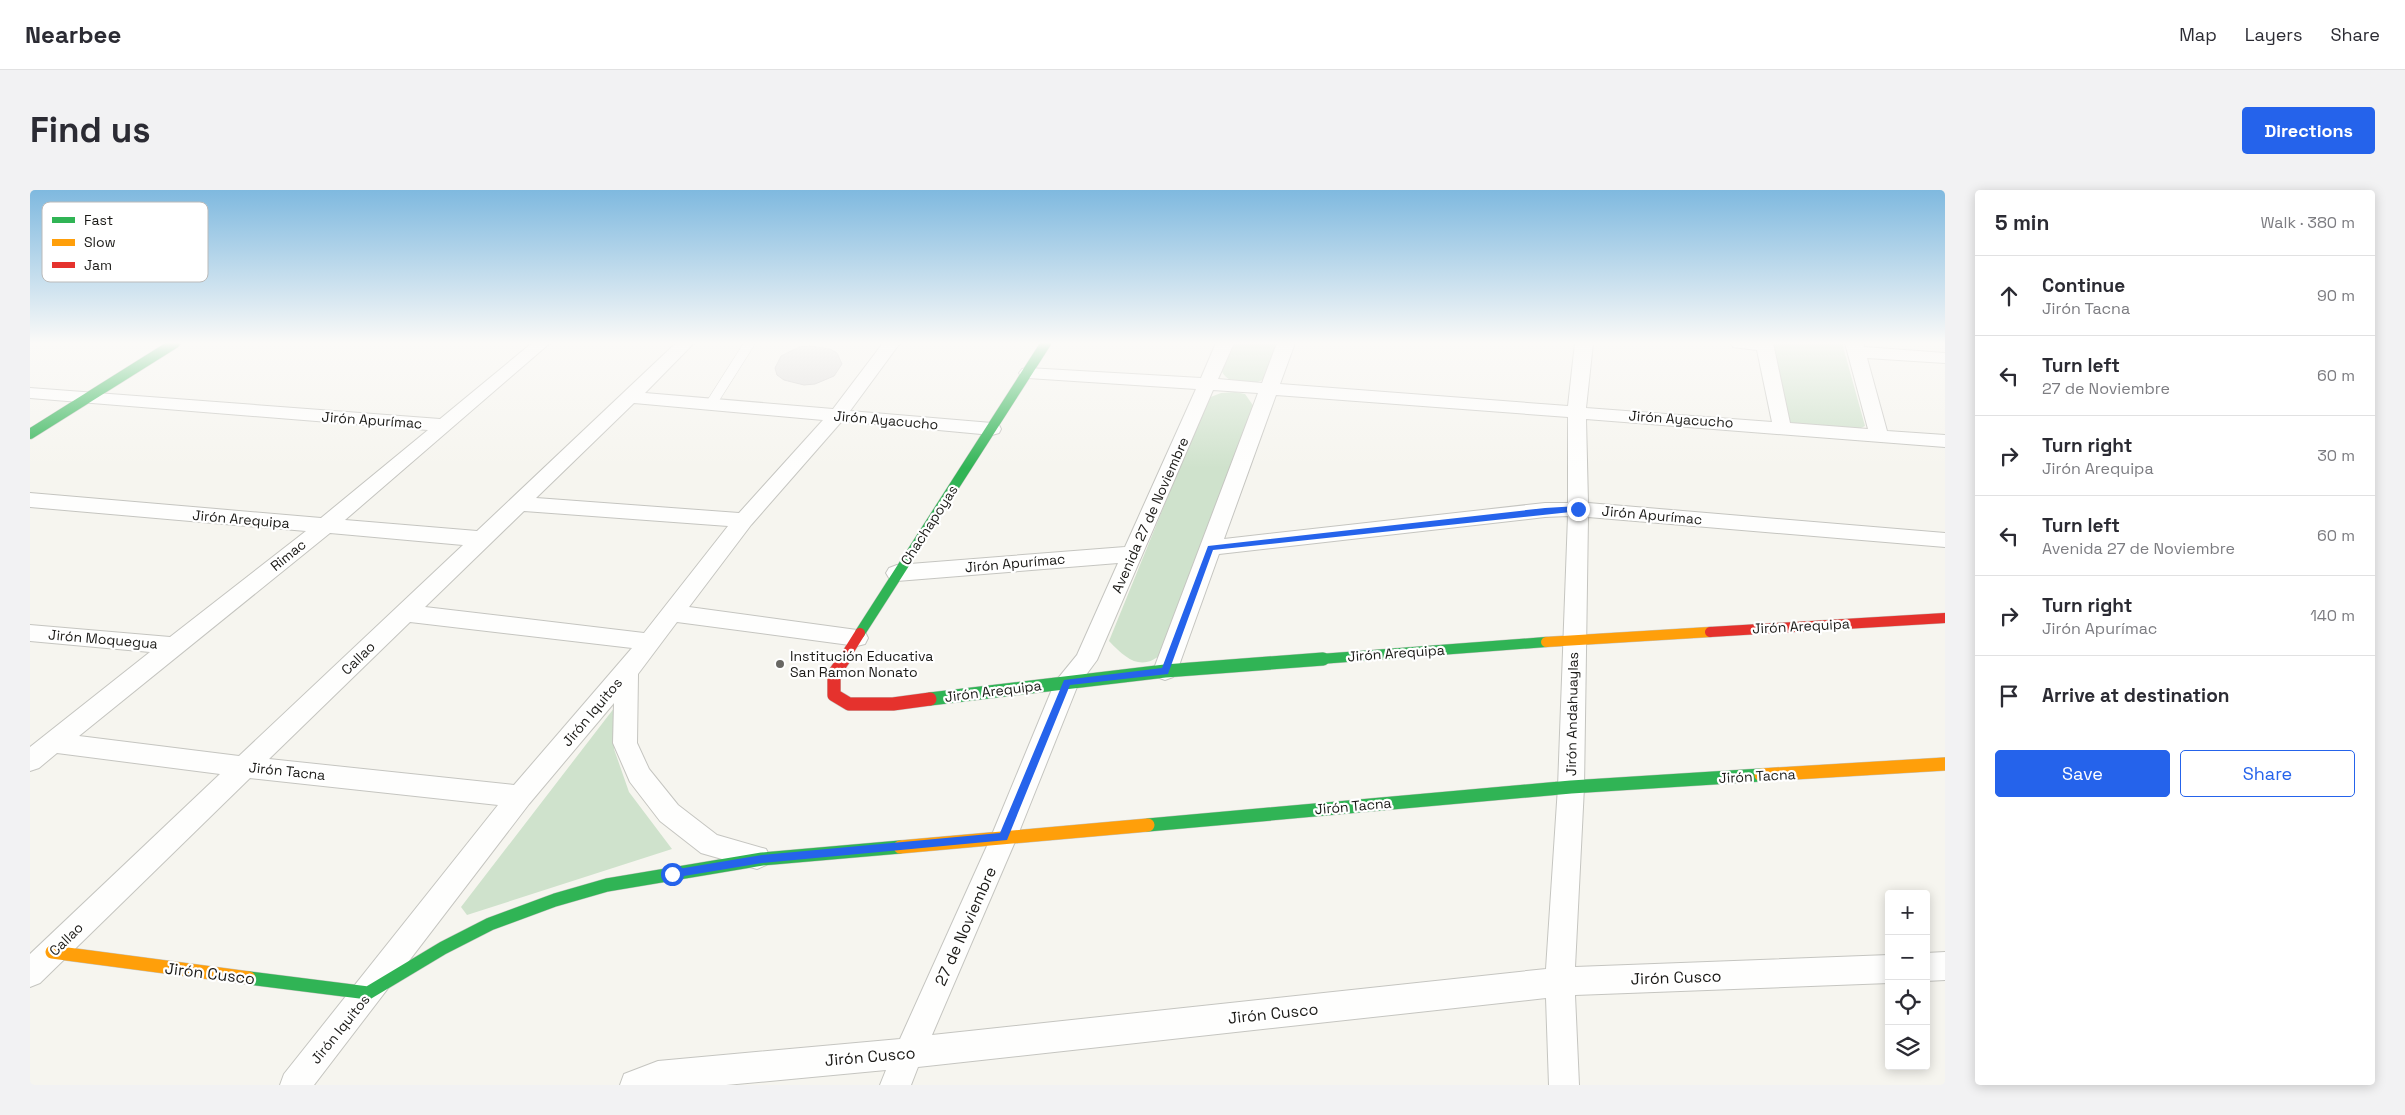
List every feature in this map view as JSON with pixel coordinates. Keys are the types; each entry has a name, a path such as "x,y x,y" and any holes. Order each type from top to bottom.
{"street":[{"path":"30,434 109,385"},
{"name":"Rimac","path":"30,762 324,527 490,385"},
{"name":"Callao","path":"30,973 643,385"},
{"name":"Jirón Iquitos","path":"295,1085 520,796 626,672 744,520 838,416 861,385"},
{"name":"Chachapoyas","path":"849,704 834,695 834,674 1020,385"},
{"name":"Avenida 27 de Noviembre","path":"1067,682 1086,660 1208,385"},
{"name":"Jirón Ayacucho","path":"1217,385 1945,440"},
{"path":"1165,671 1271,385"},
{"name":"Jirón Andahuaylas","path":"1564,1085 1560,982 1571,787 1578,509 1577,411 1580,385"},
{"path":"1773,385 1782,427"},
{"path":"1865,385 1879,435"},
{"path":"44,398 74,386"},
{"name":"Jirón Ayacucho","path":"630,397 992,429"},
{"name":"Jirón Apurímac","path":"44,398 88,398 444,425"},
{"name":"Jirón Arequipa","path":"30,500 324,527 482,539"},
{"path":"519,504 744,520"},
{"name":"Jirón Apurímac","path":"1210,548 1545,510 1578,509 1945,540"},
{"name":"Jirón Apurímac","path":"898,572 1133,554"},
{"path":"405,613 650,642"},
{"path":"672,613 857,638"},
{"name":"Jirón Arequipa","path":"849,704 893,704 1165,671 1574,640 1945,618"},
{"name":"Jirón Moquegua","path":"30,633 175,646"},
{"name":"Jirón Tacna","path":"626,672 625,743 639,775 669,814 710,845 762,859"},
{"name":"27 de Noviembre","path":"895,1085 1004,837 1067,682"},
{"name":"Jirón Tacna","path":"55,743 245,767 520,796"},
{"name":"Jirón Tacna","path":"368,993 443,948 490,924 554,900 606,885 762,859 1571,787 1945,764"},
{"name":"Jirón Cusco","path":"52,952 368,993"},
{"path":"1930,967 1945,966"},
{"name":"Jirón Cusco","path":"646,1081 1560,982 1885,969"}],"lane":[{"path":"710,404 723,385"}],"green space":[{"path":"1779,385 1854,385 1865,426 1859,429 1791,423 1784,419"},
{"path":"1235,392 1245,394 1257,411 1166,650 1150,661 1136,662 1129,659 1109,641 1208,398 1221,393"},
{"path":"618,703 614,749 629,792 672,849 467,915 461,907"}],"traffic: fast":[{"path":"30,434 108,385"},
{"path":"860,633 1019,385"},
{"path":"930,699 1165,671 1546,642"},
{"path":"1148,825 1571,787 1761,775"},
{"path":"249,978 368,993 443,948 490,924 555,900 607,885 762,859 900,847"}],"traffic: slow":[{"path":"1546,642 1710,632"},
{"path":"1761,775 1945,764"},
{"path":"900,847 1148,825"},
{"path":"52,952 249,978"}],"traffic: jam":[{"path":"1710,632 1945,618"},
{"path":"860,633 834,674 834,695 849,704 893,704 930,699"}],"place":[{"name":"Institución Educativa San Ramon Nonato","path":"780,664"}],"route":[{"path":"672,874 762,859 1004,837 1067,682 1165,671 1210,548 1545,510 1578,509"}]}
